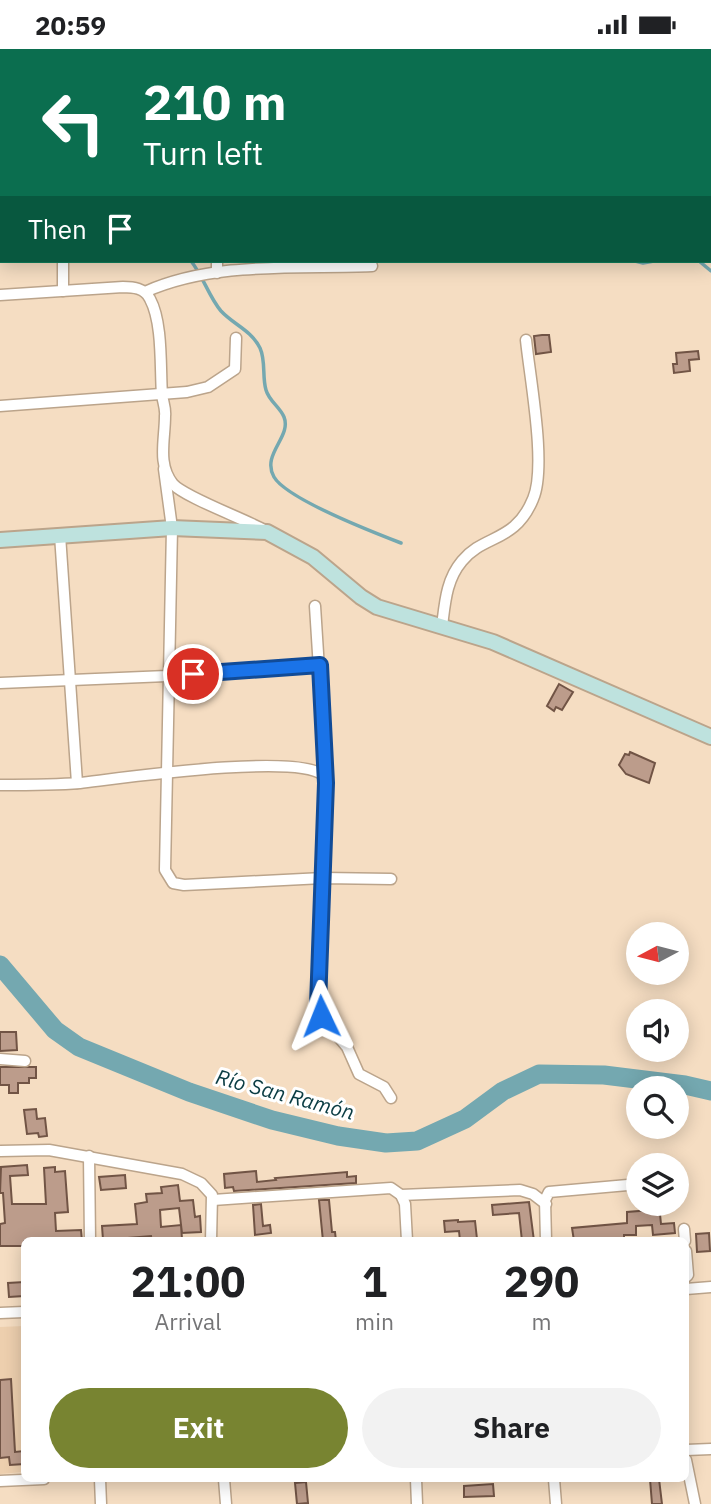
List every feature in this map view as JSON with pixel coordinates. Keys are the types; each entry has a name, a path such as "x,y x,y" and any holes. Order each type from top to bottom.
{"main road":[{"path":"0,540 172,528 267,532 313,557 377,607 492,642 711,737"}],"street":[{"path":"63,263 63,291"},
{"path":"217,263 217,273"},
{"path":"145,292 162,284 217,273 372,266"},
{"path":"0,295 135,287 145,292 151,300 166,415 162,437 172,528 165,870 173,883 184,885 323,878 391,879"},
{"path":"0,405 162,394 208,387 235,369 236,338"},
{"path":"442,626 445,596 463,559 502,537 522,520 534,498 540,471 526,340"},
{"path":"164,469 175,486 267,532"},
{"path":"60,535 77,783"},
{"path":"315,606 326,783 318,1005 321,1016 347,1047 359,1074 384,1087 390,1098"},
{"path":"0,683 167,676 320,665"},
{"path":"0,785 77,783 234,768 306,767 323,775 326,783"},
{"path":"0,1059 25,1061"},
{"path":"0,1151 49,1150 181,1174 201,1183 213,1200 211,1237"},
{"path":"89,1156 90,1237"},
{"path":"546,1237 546,1196 553,1191 626,1185"},
{"path":"213,1200 391,1188 401,1195 405,1204 407,1237"},
{"path":"401,1195 520,1190 533,1194 546,1204"},
{"path":"684,1229 685,1237"},
{"path":"689,1289 711,1287"},
{"path":"0,1313 21,1312"},
{"path":"689,1450 711,1449"},
{"path":"689,1475 695,1504"},
{"path":"0,1481 21,1480"},
{"path":"100,1482 101,1504"},
{"path":"224,1482 226,1504"},
{"path":"416,1482 416,1504"},
{"path":"554,1482 556,1504"}],"shaded area":[{"path":"21,1326 21,1472 0,1474 0,1327"}],"building":[{"path":"549,335 551,352 536,354 534,336"},
{"path":"698,351 699,359 689,360 690,371 674,373 676,353"},
{"path":"559,684 573,692 562,710 556,707 554,711 547,706"},
{"path":"630,752 655,763 649,783 626,774 619,765 625,754 629,755"},
{"path":"0,1032 16,1032 17,1050 0,1051"},
{"path":"0,1067 36,1067 36,1078 29,1078 29,1083 18,1083 18,1093 9,1093 9,1085 0,1085"},
{"path":"36,1109 37,1119 45,1118 47,1136 27,1134 24,1110"},
{"path":"27,1165 28,1175 10,1176 12,1204 46,1204 44,1168 55,1167 55,1172 65,1171 68,1212 55,1213 56,1231 81,1230 82,1237 21,1237 21,1246 0,1246 0,1224 5,1223 3,1193 0,1193 1,1167"},
{"path":"256,1171 257,1182 347,1172 347,1177 356,1176 356,1183 234,1191 233,1187 225,1188 224,1174"},
{"path":"125,1175 126,1188 101,1190 99,1177"},
{"path":"178,1185 180,1201 193,1200 195,1217 200,1216 201,1232 182,1233 179,1208 160,1210 161,1227 181,1225 182,1237 103,1237 102,1226 137,1224 135,1204 147,1202 146,1194 162,1193 161,1187"},
{"path":"319,1200 329,1200 332,1232 335,1232 336,1237 323,1237"},
{"path":"529,1202 533,1237 522,1237 519,1213 493,1215 492,1205"},
{"path":"261,1204 263,1226 270,1225 271,1233 255,1235 253,1205"},
{"path":"627,1216 660,1216 661,1224 674,1223 675,1233 653,1235 652,1225 636,1226 636,1235 624,1237 573,1237 572,1228 627,1223"},
{"path":"444,1221 475,1221 477,1237 460,1237 459,1231 445,1232"},
{"path":"709,1233 710,1251 697,1252 696,1234"},
{"path":"21,1282 21,1296 9,1297 8,1283"},
{"path":"11,1379 15,1452 21,1451 21,1464 10,1465 9,1457 0,1458 0,1380"},
{"path":"306,1482 308,1503 297,1504 295,1483"},
{"path":"650,1482 659,1482 662,1504 652,1504"},
{"path":"493,1484 494,1496 464,1497 464,1486"}],"waterway":[{"path":"192,263 221,311 247,332 260,348 266,390 282,413 285,424 271,461 274,477 282,486 313,505 401,543"},
{"path":"701,263 711,271"},
{"name":"Río San Ramón","path":"0,965 55,1030 79,1047 189,1092 272,1120 338,1136 386,1143 417,1141 465,1119 503,1091 539,1074 604,1075 711,1091"}],"route":[{"path":"193,674 320,665 326,783 318,1005 321,1016"}]}
